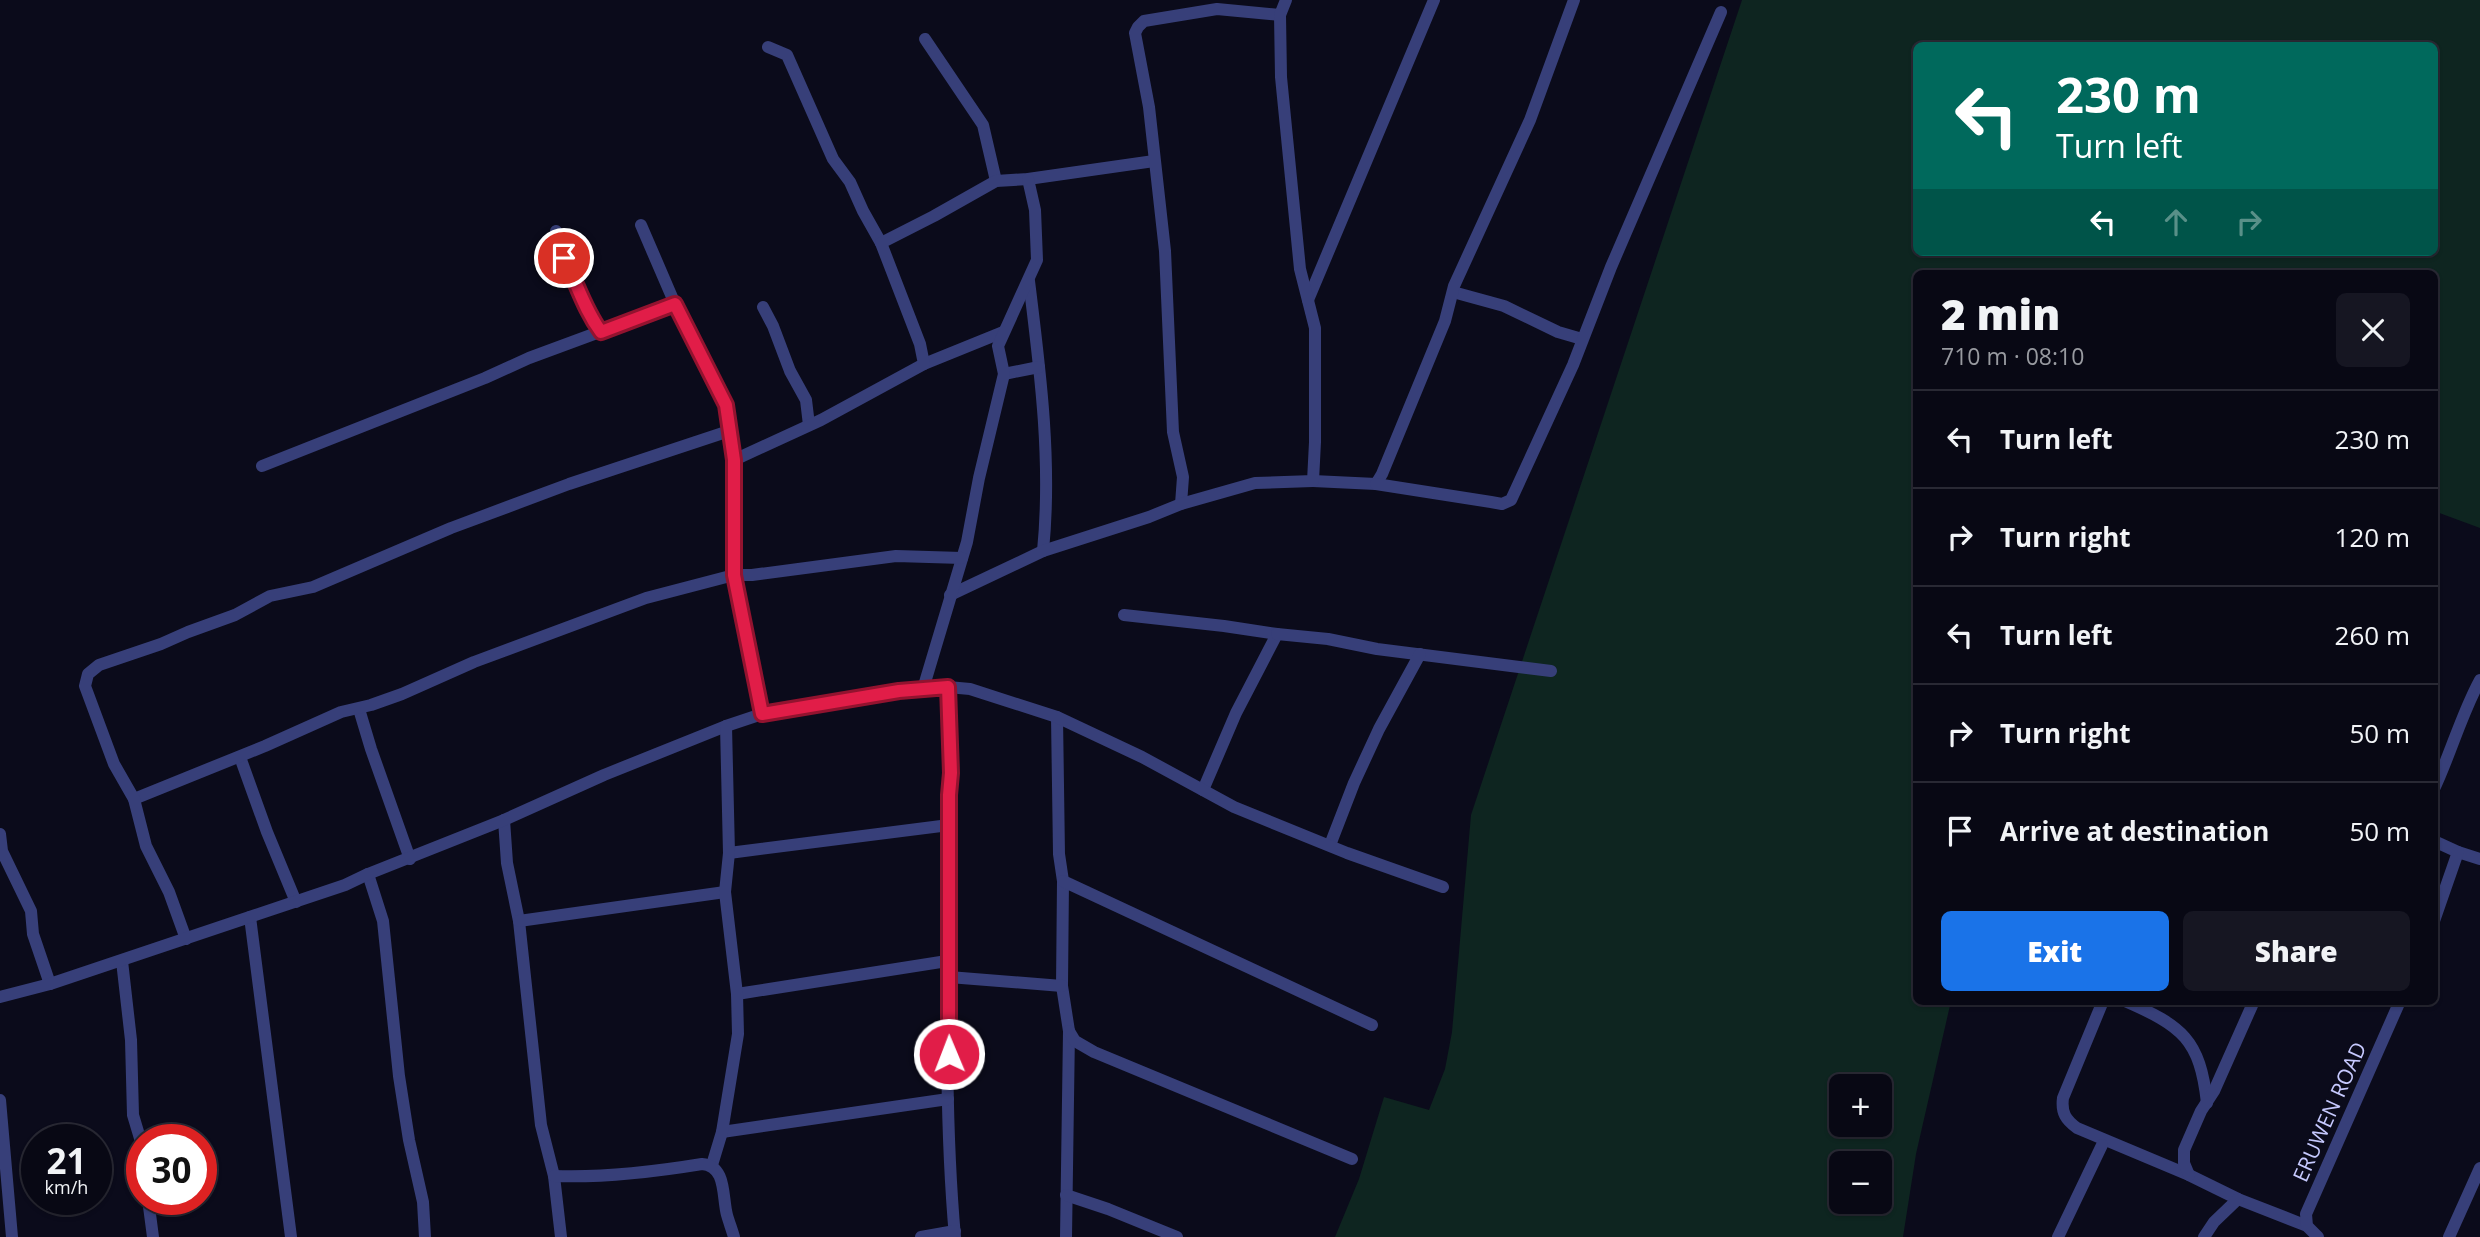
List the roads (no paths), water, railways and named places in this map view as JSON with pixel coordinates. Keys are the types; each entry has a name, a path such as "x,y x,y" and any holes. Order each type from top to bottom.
{"street":[{"path":"1286,0 1280,15 1281,77 1300,269 1315,335 1313,481"},
{"path":"1308,300 1434,0"},
{"path":"1376,484 1445,321 1453,292 1478,230 1530,120 1574,0"},
{"path":"1181,503 1183,477 1172,432 1165,251 1149,102 1135,40 1138,27 1144,21 1217,9 1280,15"},
{"path":"950,595 1043,551 1149,517 1181,503 1255,483 1313,481 1376,484 1502,504 1511,500 1573,365 1721,12"},
{"path":"925,39 983,125 996,181"},
{"path":"768,47 787,55 833,159 850,182 881,243 920,344 924,364"},
{"path":"881,243 996,181 1154,161"},
{"path":"923,689 962,558 1004,374 998,346 1037,260 1035,210 1028,178"},
{"path":"641,225 675,304 724,400 734,460 734,575 762,714"},
{"path":"556,231 562,254 576,280 581,299 601,332"},
{"path":"1029,281 1040,367 1047,506 1043,551"},
{"path":"1453,292 1504,306 1558,332 1582,339"},
{"path":"262,466 529,358 675,304"},
{"path":"763,307 790,371 806,400 809,425"},
{"path":"734,460 809,425 924,364 1003,332"},
{"path":"1004,374 1040,367"},
{"path":"187,939 169,892 146,846 134,799 114,764 85,686 88,674 99,665 161,645 235,615 270,596 313,587 451,528 569,484 729,430"},
{"path":"134,799 240,757 341,712 359,709 401,694 474,662 646,598 734,575 896,556 962,558"},
{"path":"1124,615 1328,639 1551,671"},
{"path":"1203,790 1236,713 1277,634"},
{"path":"1330,845 1369,751 1420,654"},
{"path":"2438,781 2467,703 2480,680"},
{"path":"920,1237 955,1234 948,1099 947,961 951,773 948,687"},
{"path":"0,997 50,985 345,886 604,775 762,714 948,687 970,689 1057,717 1131,752 1234,807 1443,887"},
{"path":"359,709 410,859"},
{"path":"1057,717 1059,854 1063,881 1062,986 1069,1031 1066,1237"},
{"path":"712,1165 722,1132 738,1034 737,994 725,892 729,853 726,726"},
{"path":"240,757 296,902"},
{"path":"504,820 507,863 519,921 541,1125 554,1176 561,1237"},
{"path":"729,853 949,825"},
{"path":"0,834 2,851 32,911 33,934 50,985"},
{"path":"2438,843 2480,859"},
{"path":"2438,910 2458,852"},
{"path":"368,874 383,921 399,1076 409,1140 423,1202 425,1237"},
{"path":"1063,881 1371,1025"},
{"path":"519,921 725,892"},
{"path":"250,917 291,1237"},
{"path":"122,961 136,1124"},
{"path":"737,994 947,961"},
{"path":"949,977 1062,986"},
{"path":"2104,1005 2063,1098 2064,1115 2077,1128 2189,1175 2238,1199 2307,1226 2318,1237"},
{"path":"2134,1005 2161,1017 2192,1044 2199,1059 2207,1103"},
{"path":"2189,1175 2184,1163 2184,1150 2251,1005"},
{"name":"ERUWEN ROAD","path":"2307,1226 2306,1214 2398,1005"},
{"path":"1069,1031 1075,1041 1094,1052 1352,1159"},
{"path":"722,1132 948,1099"},
{"path":"0,1100 5,1199 12,1237"},
{"path":"2058,1237 2102,1145"},
{"path":"554,1176 603,1175 712,1165 722,1181 734,1237"},
{"path":"2449,1237 2480,1168"},
{"path":"1066,1195 1177,1237"},
{"path":"2204,1237 2214,1222 2238,1199"},
{"path":"150,1215 153,1237"}]}
